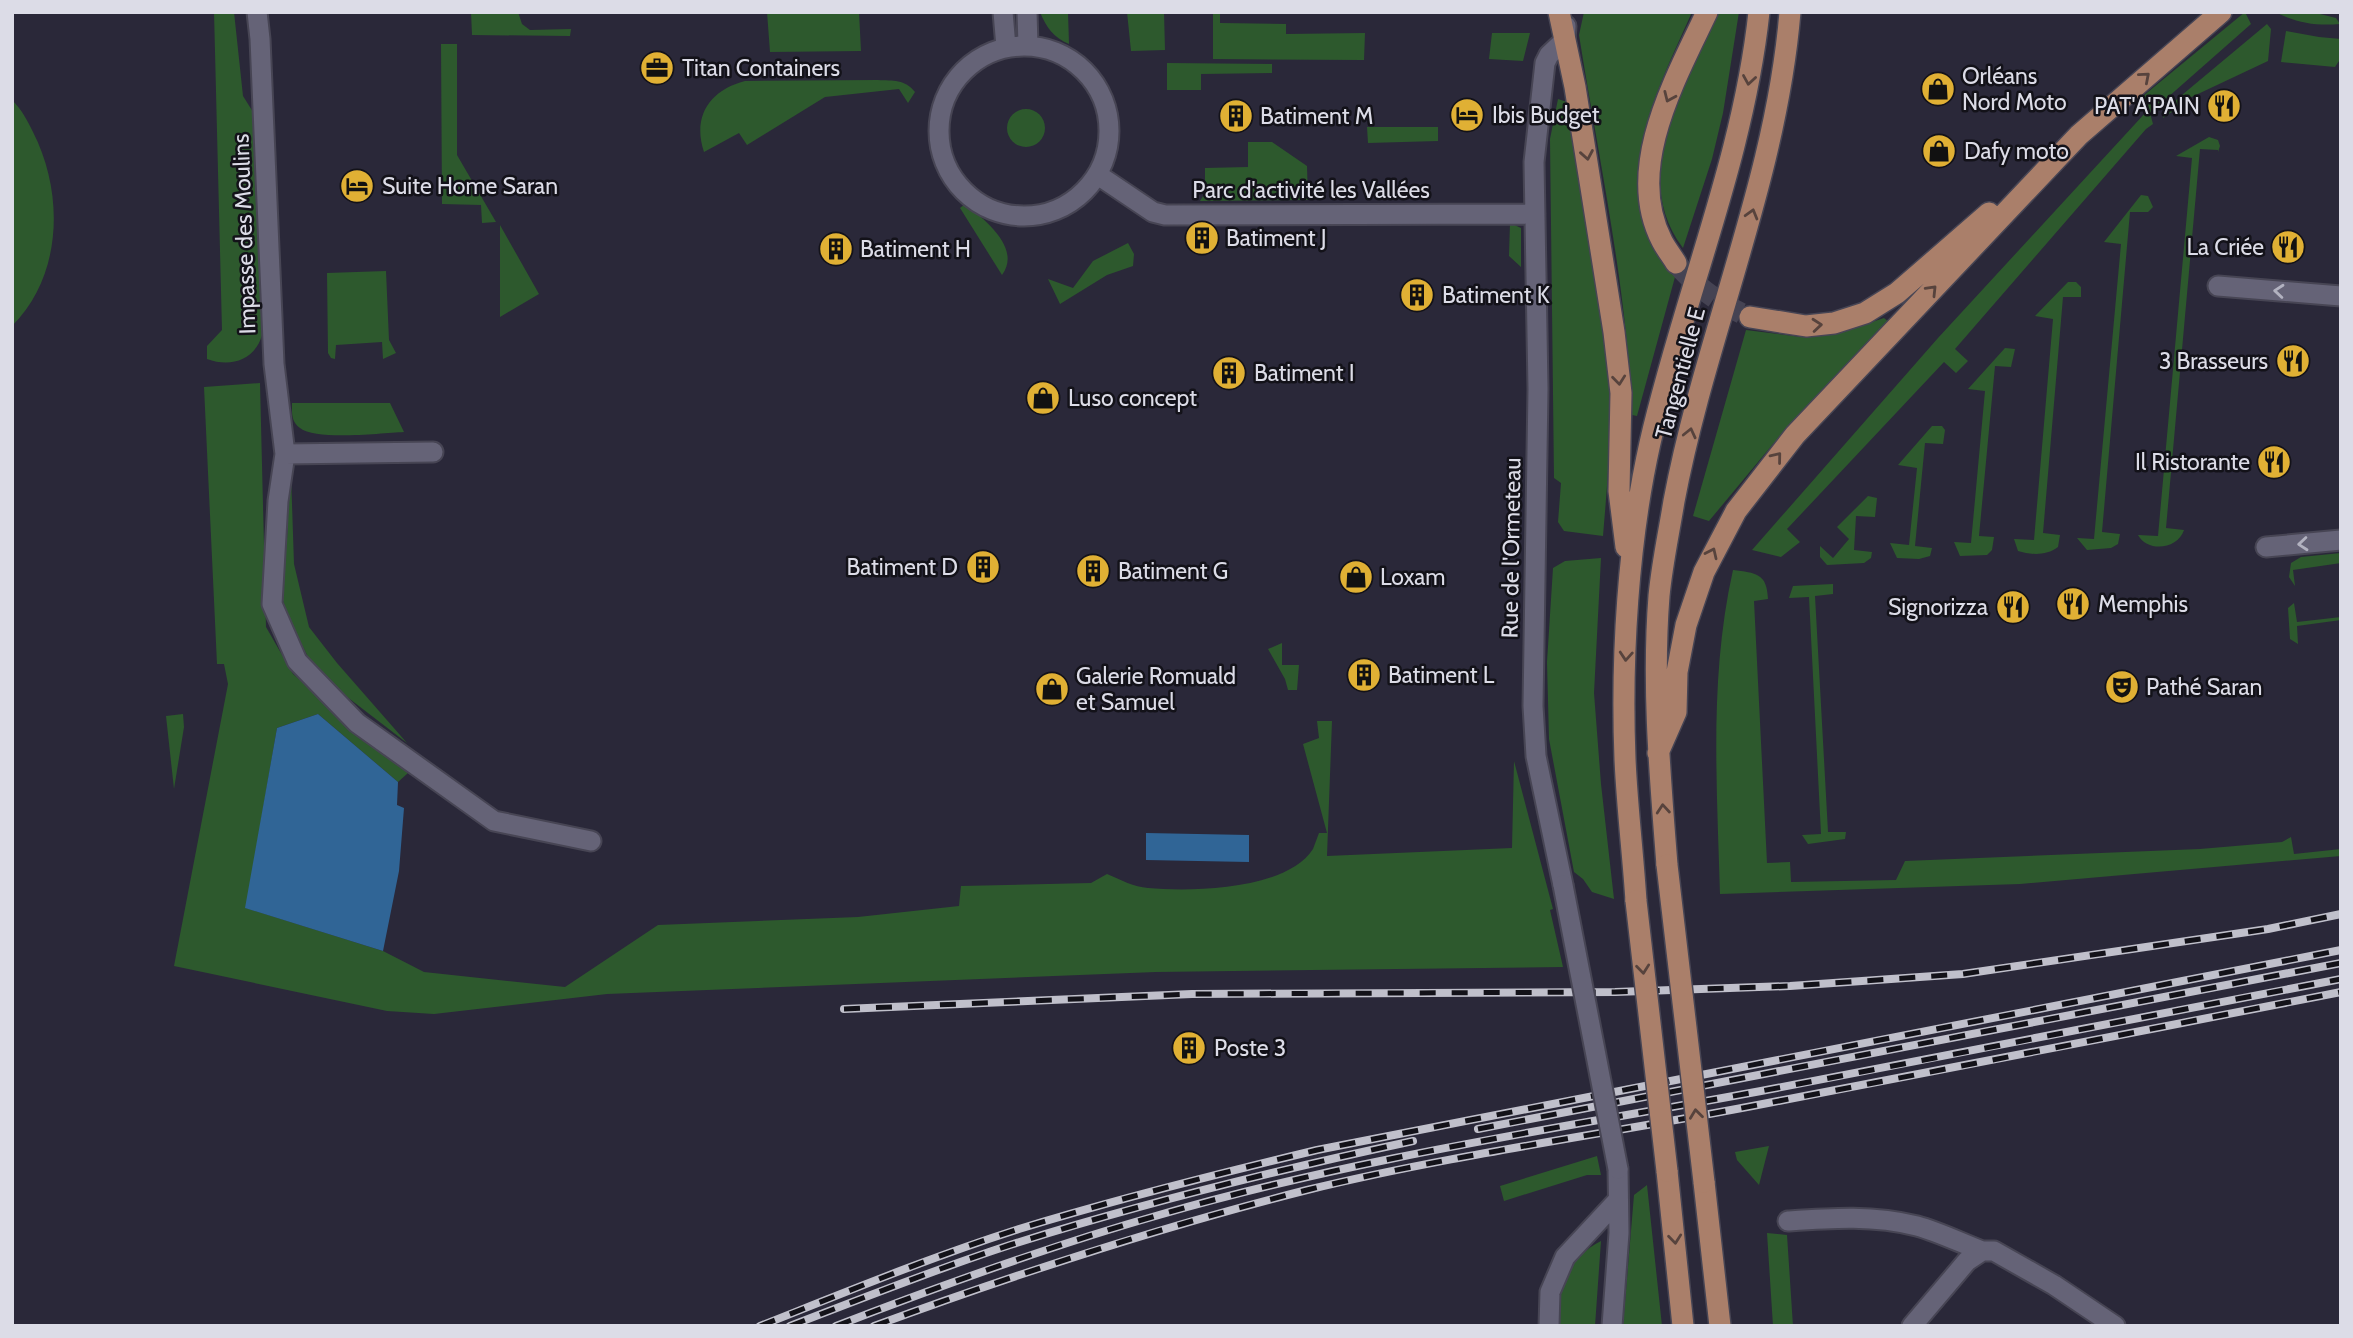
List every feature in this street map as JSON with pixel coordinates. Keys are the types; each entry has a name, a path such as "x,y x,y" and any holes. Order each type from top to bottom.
{"main road":[{"path":"1559,12 1575,87 1614,332 1621,393 1630,493 1625,760 1636,901 1684,1326"},
{"path":"1676,263 1661,240 1653,214 1649,183 1653,141 1663,110 1707,12"},
{"path":"1630,493 1702,263 1742,119 1759,12"},
{"name":"Tangentielle E","path":"1720,1326 1667,866 1658,753 1656,659 1659,594 1675,499 1698,398 1756,200 1775,118 1790,12"},
{"path":"1750,317 1806,326 1834,323 1866,313 1897,293 2221,12"},
{"path":"1658,753 1676,712 1677,672 1693,599 1715,547 1736,511 1795,435 2079,135"}],"street":[{"name":"Impasse des Moulins","path":"257,12 274,364 285,454 278,501 272,604 297,661 357,723 494,821 591,841"},
{"path":"1003,12 1006,47"},
{"path":"1027,12 1028,45"},
{"name":"Rue de l'Ormeteau","path":"1567,12 1564,40 1549,55 1544,71 1534,162 1538,388 1533,706 1536,756 1618,1170 1619,1233 1612,1326"},
{"path":"1028,45 1057,51 1082,66 1100,90 1110,118 1110,132 1109,147 1098,175 1079,197 1055,212 1026,217 1001,214 978,203 959,187 946,165 940,141 941,104 967,67 985,55 1006,47 1028,45"},
{"name":"Parc d'activité les Vallées","path":"1098,175 1153,212 1165,215 1535,214"},
{"path":"2218,286 2341,296"},
{"path":"285,454 433,452"},
{"path":"2266,547 2341,541"},
{"path":"1549,1326 1550,1292 1565,1257 1618,1200"},
{"path":"1788,1221 1874,1218 1919,1227 1982,1251 1994,1251 2054,1284 2115,1326"},
{"path":"1912,1326 1967,1261 1982,1251"}],"green space":[{"path":"214,12 234,12 243,96 258,120 262,335 259,344 248,356 225,363 207,359 207,346 222,330"},
{"path":"471,12 518,12 522,24 530,30 571,29 570,36 472,35"},
{"path":"767,12 859,12 861,51 770,52"},
{"path":"1040,12 1068,12 1069,44 1051,31"},
{"path":"1127,12 1164,12 1165,50 1131,51"},
{"path":"1213,12 1220,12 1220,23 1286,24 1286,34 1365,33 1364,60 1213,59"},
{"path":"1584,12 1692,12 1663,78 1642,145 1638,178 1642,212 1653,245 1675,277 1637,416 1632,415 1618,272 1579,35"},
{"path":"1716,12 1739,12 1723,113 1712,159 1683,248 1667,220 1661,191 1661,160 1677,99"},
{"path":"2245,12 2251,24 2150,113 2153,124 1955,349 1968,361 1956,373 1944,362 1787,529 1800,542 1781,557 1752,550 1938,338 2147,111 2137,101"},
{"path":"2275,12 2312,12 2336,18 2340,24 2307,23"},
{"path":"2267,24 2271,29 2268,61 2181,102 2182,105 2163,118 2164,110"},
{"path":"2286,31 2341,39 2341,58 2335,67 2281,62"},
{"path":"1492,33 1530,33 1523,61 1489,59"},
{"path":"441,44 457,44 457,155 496,222 482,223 481,205 442,204"},
{"path":"1167,63 1272,64 1272,73 1201,74 1201,90 1167,90"},
{"path":"878,80 903,83 915,92 908,103 899,89 825,97 747,145 739,133 704,152 700,127 702,116 713,98 733,85 745,81"},
{"path":"1558,99 1567,102 1603,315 1610,424 1603,536 1564,531 1558,522 1561,483 1554,478 1550,139"},
{"path":"12,100 26,119 43,156 50,181 53,233 41,283 29,306 12,326"},
{"path":"1026,109 1039,115 1045,128 1039,141 1026,147 1013,141 1007,128 1013,115"},
{"path":"1367,127 1438,127 1438,141 1368,143"},
{"path":"2209,137 2218,140 2220,146 2218,152 2200,149 2166,528 2184,530 2176,541 2169,545 2155,546 2143,541 2138,535 2158,536 2192,158 2176,156"},
{"path":"1248,142 1272,142 1307,166 1308,200 1200,201 1205,193 1205,168 1248,167"},
{"path":"2141,195 2148,196 2153,207 2148,212 2130,212 2102,532 2120,534 2118,544 2111,548 2087,550 2077,538 2094,539 2121,244 2104,242"},
{"path":"965,204 990,226 1004,245 1007,265 1002,275 960,208"},
{"path":"1510,223 1521,228 1521,267 1509,256"},
{"path":"500,225 539,294 500,317"},
{"path":"1128,243 1134,254 1133,266 1107,275 1060,304 1048,279 1073,288 1093,261"},
{"path":"386,271 389,340 396,353 383,359 382,342 336,345 335,359 331,358 328,353 327,273"},
{"path":"2068,282 2076,282 2081,287 2081,297 2063,297 2043,533 2060,535 2058,547 2053,550 2038,554 2028,553 2018,551 2014,539 2034,540 2053,319 2035,316"},
{"path":"1884,318 1890,323 1773,444 1709,521 1693,516 1746,330 1801,337 1839,333"},
{"path":"2005,348 2015,349 2011,367 1995,366 1979,536 1994,537 1992,550 1987,555 1960,556 1954,542 1971,543 1985,391 1968,389"},
{"path":"260,383 266,627 293,674 408,773 398,782 318,714 277,728 246,908 383,951 424,972 565,987 658,925 858,917 959,906 961,886 1091,883 1107,874 1148,888 1188,889 1237,885 1282,873 1300,863 1313,849 1319,833 1327,833 1303,744 1319,738 1317,721 1332,721 1327,856 1512,848 1514,761 1553,909 1550,910 1563,967 1156,972 607,994 434,1014 387,1011 174,966 228,684 224,664 217,664 204,387"},
{"path":"292,403 390,403 404,432 334,435 308,432 295,423"},
{"path":"1932,426 1942,426 1945,430 1943,444 1925,443 1915,546 1932,548 1930,556 1919,559 1897,558 1890,543 1909,545 1917,468 1898,465"},
{"path":"291,474 294,564 309,627 407,743 338,690 309,659 291,623 282,598 288,526 285,498"},
{"path":"1868,496 1877,498 1875,517 1856,516 1854,550 1872,552 1871,558 1864,563 1827,565 1820,557 1820,546 1833,558 1849,539 1837,527"},
{"path":"2341,553 2341,563 2293,570 2295,586 2289,577 2291,563 2301,557"},
{"path":"1601,558 1594,693 1614,899 1592,892 1574,872 1549,739 1547,662 1553,568 1565,561"},
{"path":"1733,570 1759,576 1767,590 1768,599 1754,601 1767,863 1790,862 1791,882 1896,880 1905,861 2200,849 2282,842 2291,837 2294,854 2341,849 2341,856 2020,884 1720,894 1716,732 1720,651"},
{"path":"1833,584 1833,594 1815,596 1828,832 1846,832 1845,839 1808,844 1802,835 1821,834 1809,597 1789,598 1793,586"},
{"path":"2294,603 2297,622 2341,617 2341,620 2297,626 2298,644 2290,639 2288,608"},
{"path":"1282,643 1282,665 1299,665 1297,690 1288,690 1285,679 1268,649"},
{"path":"183,714 184,727 174,789 166,716"},
{"path":"1769,1146 1759,1185 1737,1160 1735,1152"},
{"path":"1597,1156 1601,1175 1587,1175 1504,1201 1500,1186"},
{"path":"1647,1185 1662,1326 1623,1326 1634,1195"},
{"path":"1767,1233 1787,1235 1793,1326 1773,1326"},
{"path":"1601,1241 1595,1326 1557,1326 1562,1288 1572,1266 1589,1248"}],"water":[{"path":"318,714 398,782 397,805 404,808 399,871 383,951 245,908 277,728"},
{"path":"1146,833 1249,835 1249,862 1146,860"}],"tunnel":[{"path":"1676,263 1710,294 1750,317"}],"railway":[{"path":"844,1009 1192,994 1615,992 1790,986 1963,974 2268,929 2341,914"},
{"path":"760,1326 921,1263 1019,1229 1167,1187 1317,1150 2341,950"},
{"path":"1478,1129 2341,963"},
{"path":"836,1326 1077,1240 1159,1215 1308,1177 1383,1160 2341,979"},
{"path":"874,1326 1143,1236 1252,1204 1364,1177 1710,1114 2341,992"},
{"path":"790,1326 955,1264 1110,1215 1210,1188 1413,1141"}],"place":[{"name":"Titan Containers","path":"657,68"},
{"name":"Orléans Nord Moto","path":"1938,89"},
{"name":"PAT'A'PAIN","path":"2224,106"},
{"name":"Ibis Budget","path":"1467,115"},
{"name":"Batiment M","path":"1236,116"},
{"name":"Dafy moto","path":"1939,151"},
{"name":"Suite Home Saran","path":"357,186"},
{"name":"Batiment J","path":"1202,238"},
{"name":"La Criée","path":"2288,247"},
{"name":"Batiment H","path":"836,249"},
{"name":"Batiment K","path":"1417,295"},
{"name":"3 Brasseurs","path":"2293,361"},
{"name":"Batiment I","path":"1229,373"},
{"name":"Luso concept","path":"1043,398"},
{"name":"Il Ristorante","path":"2274,462"},
{"name":"Batiment D","path":"983,567"},
{"name":"Batiment G","path":"1093,571"},
{"name":"Loxam","path":"1356,577"},
{"name":"Memphis","path":"2073,604"},
{"name":"Signorizza","path":"2013,607"},
{"name":"Batiment L","path":"1364,675"},
{"name":"Pathé Saran","path":"2122,687"},
{"name":"Galerie Romuald et Samuel","path":"1052,689"},
{"name":"Poste 3","path":"1189,1048"}]}
